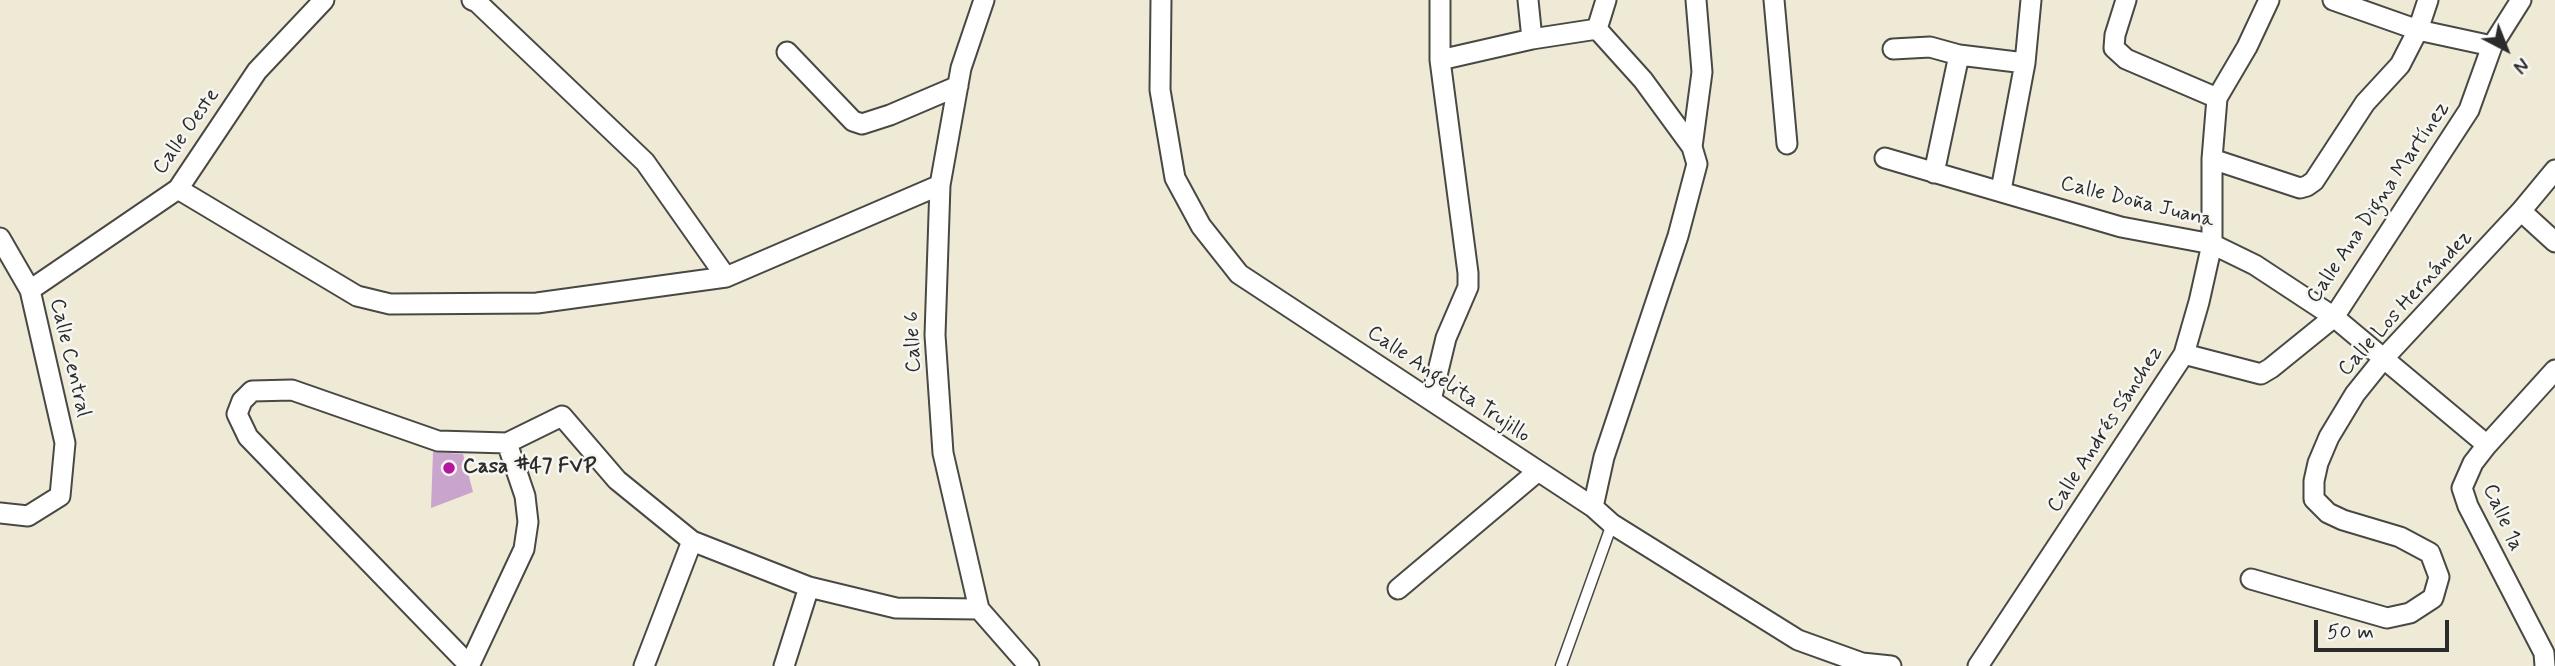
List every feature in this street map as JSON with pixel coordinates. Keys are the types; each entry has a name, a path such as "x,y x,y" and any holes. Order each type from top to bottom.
{"street":[{"name":"Calle Oeste","path":"30,290 178,189 257,71 324,0"},
{"path":"472,0 645,162 726,276"},
{"name":"Calle 6","path":"984,0 961,68 940,185 935,335 943,453 979,609 1029,666"},
{"name":"Calle Angelita Trujillo","path":"1161,0 1160,90 1175,178 1201,226 1239,274 1592,507 1612,524 1798,640 1862,663 1891,666"},
{"path":"1431,400 1447,338 1468,287 1440,60 1440,0"},
{"path":"1528,0 1532,39"},
{"path":"1597,29 1606,0"},
{"path":"1692,147 1702,72 1696,0"},
{"path":"1774,0 1787,145"},
{"path":"2001,190 2025,63 2031,0"},
{"path":"2126,0 2115,35 2114,48 2126,59 2217,98"},
{"name":"Calle Andrés Sánchez","path":"1978,666 2184,354 2212,244 2212,159 2217,98 2247,47 2269,0"},
{"path":"2333,0 2418,30 2492,46"},
{"path":"2212,159 2300,188 2314,181 2365,103 2400,65 2418,30 2428,0"},
{"name":"Calle Ana Digna Martínez","path":"2184,354 2261,374 2334,317 2469,110 2492,46 2521,0"},
{"path":"1440,60 1532,39 1597,29"},
{"path":"1592,507 1604,457 1678,236 1697,164 1692,147 1643,80 1597,29"},
{"path":"1893,48 1930,47 1959,55 2025,63"},
{"path":"787,52 853,121 862,124 891,115 958,86"},
{"path":"1934,173 1959,55"},
{"name":"Calle Doña Juana","path":"1885,158 2122,227 2212,244 2255,265 2334,317 2487,445"},
{"name":"Calle Los Hernández","path":"2250,579 2387,618 2410,613 2433,598 2440,578 2430,553 2400,537 2328,513 2314,499 2318,463 2329,437 2355,394 2384,358 2521,211 2555,170"},
{"path":"178,189 357,296 390,304 537,303 726,276 940,185"},
{"path":"2521,211 2555,242"},
{"name":"Calle Central","path":"0,238 30,290 65,443 60,496 28,516 0,513"},
{"name":"Calle 1a","path":"2545,666 2544,653 2468,506 2462,488 2473,463 2487,445 2555,370"},
{"path":"507,443 525,496 528,522 524,549 470,665 248,437 237,414 242,401 252,391 292,390 438,441 507,443 562,416 617,480 692,541 809,587 896,608 979,609"},
{"path":"1398,589 1536,472"},
{"path":"644,666 692,541"},
{"path":"784,666 809,587"}],"lane":[{"path":"1561,666 1612,524"}],"building":[{"name":"Casa #47 FVP","path":"433,452 463,454 473,492 431,508"}],"place":[{"name":"Casa #47 FVP","path":"449,468"}]}
